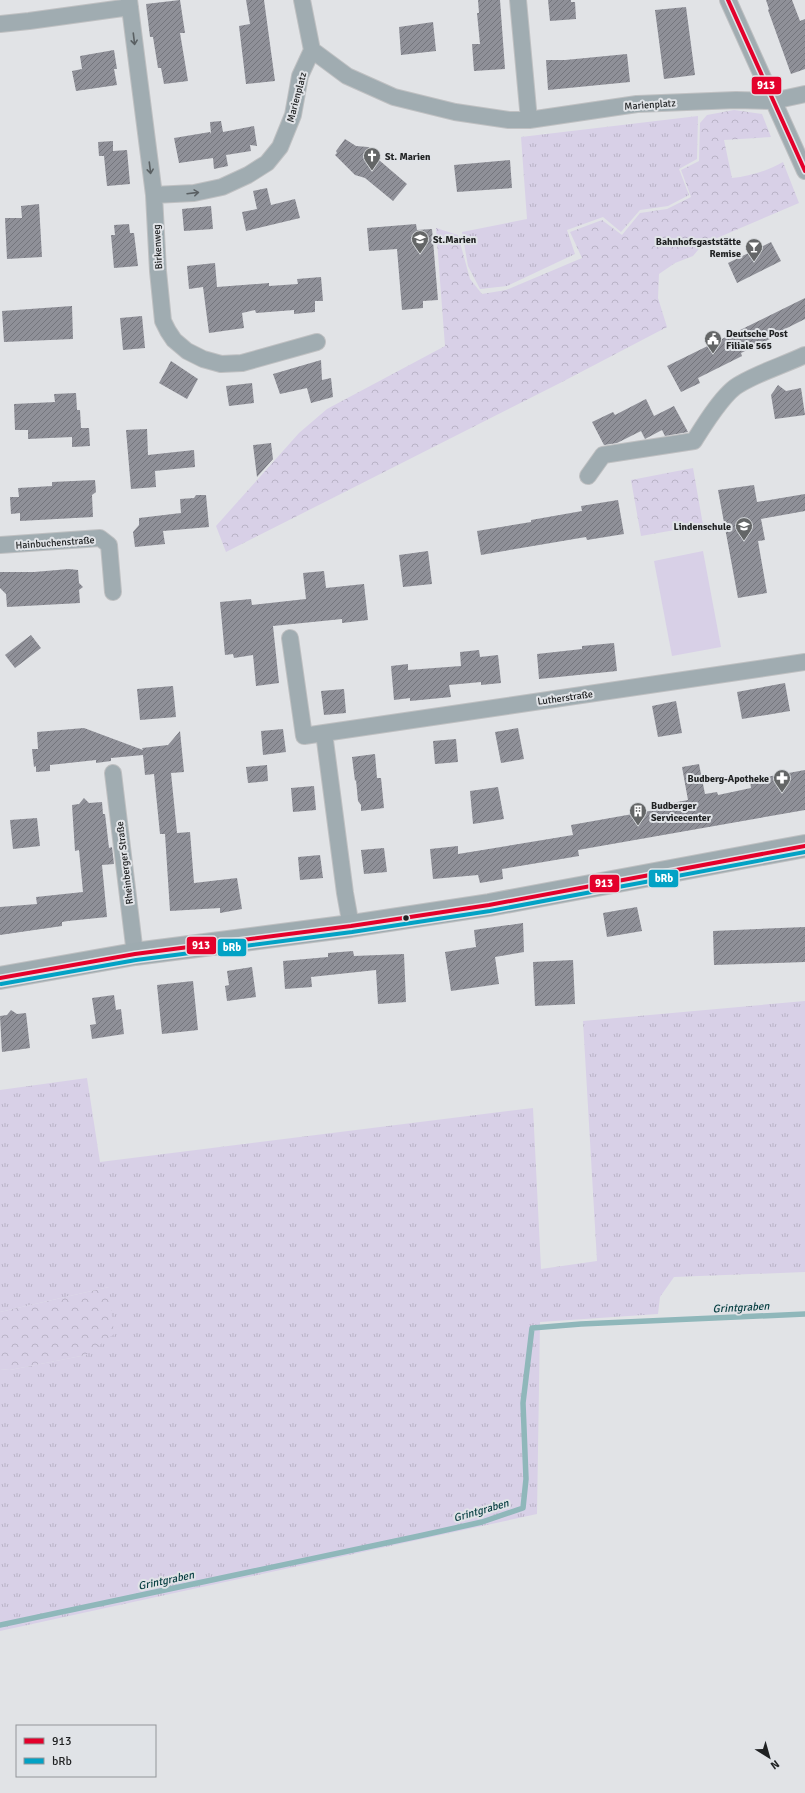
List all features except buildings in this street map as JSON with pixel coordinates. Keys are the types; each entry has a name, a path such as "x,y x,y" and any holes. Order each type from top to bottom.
{"main road":[{"path":"0,978 135,954 351,926 490,905 805,846"}],"street":[{"path":"302,0 312,50"},
{"path":"518,0 529,120"},
{"path":"728,0 805,172"},
{"path":"0,24 29,21 130,3"},
{"name":"Birkenweg","path":"130,3 154,195 158,271 164,321 174,340 187,351 203,359 221,364 242,363 317,342"},
{"name":"Marienplatz","path":"154,195 194,193 222,187 248,175 267,163 280,148 293,115 300,76 312,50 347,76 394,97 462,113 509,120 529,120 637,104 736,100 773,101 805,94"},
{"path":"588,476 603,455 694,441 721,402 739,384 805,356"},
{"name":"Hainbuchenstraße","path":"0,545 100,538 109,545 113,592"},
{"name":"Lutherstraße","path":"290,638 304,736 805,662"},
{"path":"324,733 345,893 351,926"},
{"name":"Rheinberger Straße","path":"113,773 135,954"}],"green space":[{"path":"734,110 762,114 771,137 724,140 732,178 758,173 783,162 799,203 703,244 693,256 675,263 659,274 658,298 667,327 560,383 226,552 216,526 299,433 327,409 445,346 436,228 458,235 470,279 482,294 506,290 582,258 570,232 602,220 622,235 640,213 667,209 691,197 681,170 699,161 700,123 707,115"},
{"path":"698,116 697,159 679,169 689,195 668,206 640,210 621,232 603,217 567,230 575,254 507,286 480,289 468,266 462,232 527,219 521,137"},
{"path":"693,468 703,525 641,536 631,480"},
{"path":"703,551 721,647 672,656 654,561"},
{"path":"805,1001 805,1272 674,1277 660,1297 658,1314 540,1322 537,1514 0,1631 0,1369 10,1370 86,1355 109,1287 0,1312 0,1090 87,1078 100,1162 533,1108 541,1269 597,1261 583,1021"},
{"path":"109,1287 114,1334 86,1355 10,1370 0,1369 0,1312"}],"waterway":[{"name":"Grintgraben","path":"0,1625 482,1522 523,1508 526,1479 523,1403 532,1328 581,1324 805,1314"}],"transit line":[{"name":"913","path":"728,0 805,171"},
{"name":"913","path":"0,978 135,954 351,926 489,905 805,846"},
{"name":"bRb","path":"1,984 136,960 352,932 490,911 805,852"}],"place":[{"name":"St. Marien","path":"372,171"},
{"name":"St.Marien","path":"420,254"},
{"name":"Bahnhofsgaststätte Remise","path":"754,262"},
{"name":"Deutsche Post Filiale 565","path":"713,354"},
{"name":"Lindenschule","path":"744,541"},
{"name":"Budberg-Apotheke","path":"782,793"},
{"name":"Budberger Servicecenter","path":"638,826"}]}
